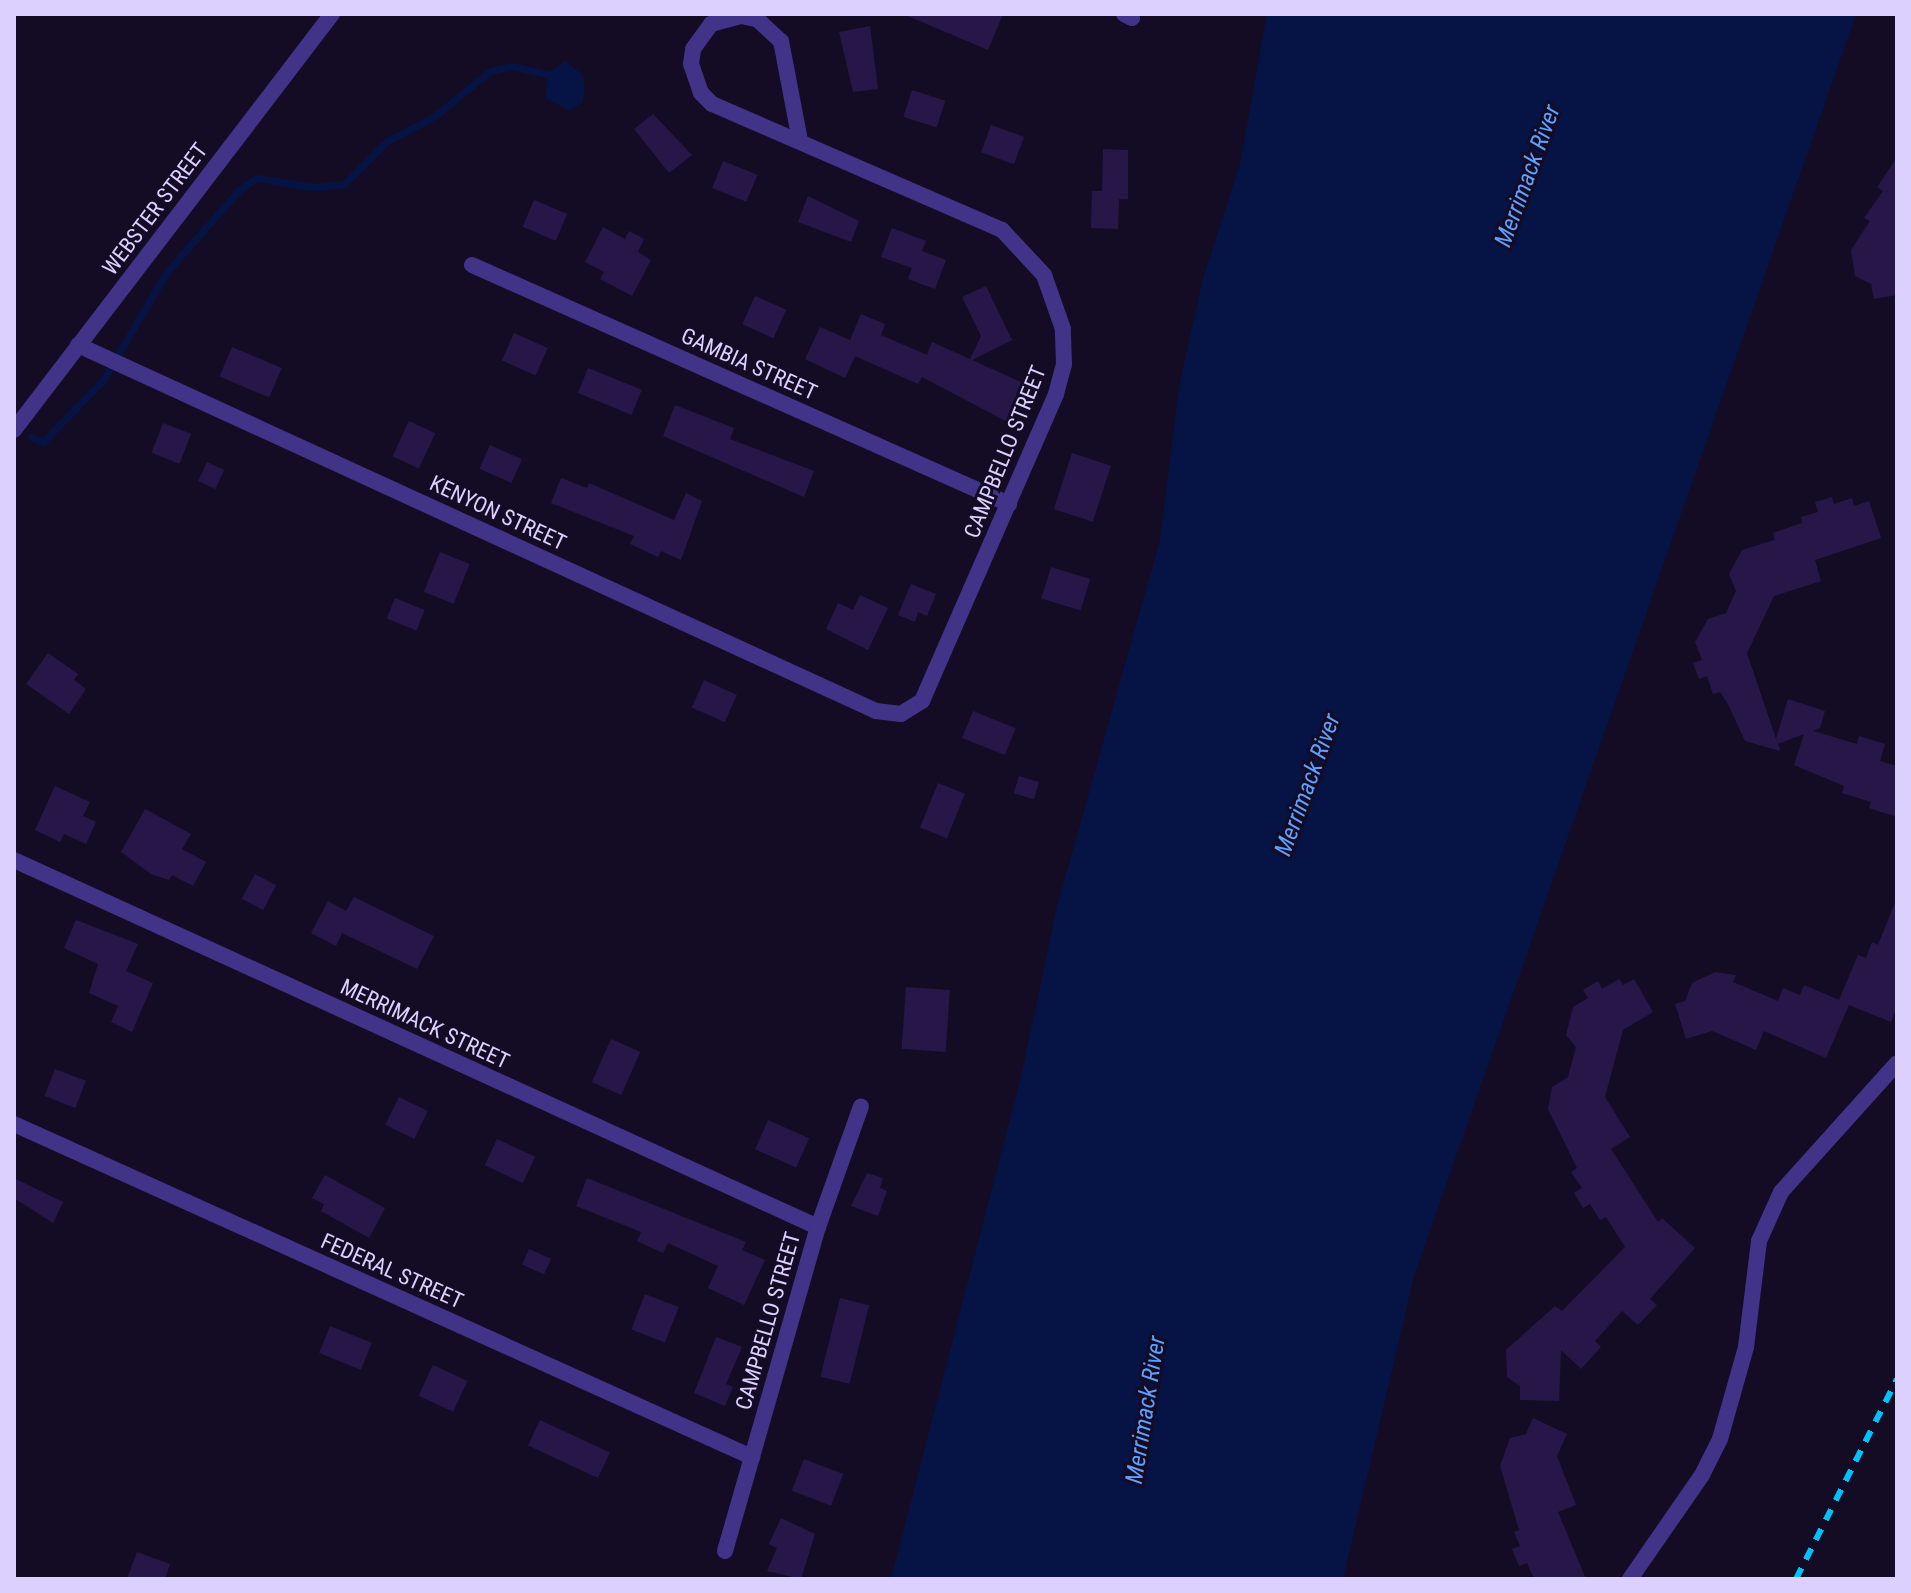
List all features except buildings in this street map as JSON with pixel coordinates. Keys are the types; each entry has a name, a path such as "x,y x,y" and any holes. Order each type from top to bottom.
{"street":[{"name":"WEBSTER STREET","path":"14,430 332,14"},
{"name":"CAMPBELLO STREET","path":"800,141 781,41 757,19 741,16 711,24 700,35 691,64 701,93 712,104 1002,230 1044,275 1063,329 1064,364 1009,504 922,701 901,714"},
{"name":"GAMBIA STREET","path":"472,265 1009,504"},
{"name":"KENYON STREET","path":"78,345 876,711 901,714"},
{"name":"MERRIMACK STREET","path":"14,860 818,1227"},
{"path":"1630,1579 1702,1475 1720,1439 1746,1347 1759,1241 1781,1192 1897,1063"},
{"name":"CAMPBELLO STREET","path":"725,1551 818,1227 861,1106"},
{"name":"FEDERAL STREET","path":"14,1124 752,1457"}],"water":[{"name":"Merrimack River","path":"1267,14 1856,14 1414,1276 1343,1579 891,1579 1021,1077 1057,907 1160,540 1180,381 1203,279 1240,164"},
{"path":"565,61 582,74 585,89 582,103 569,110 546,99 547,74"}],"waterway":[{"path":"31,437 43,442 103,380 166,273 239,190 257,178 312,187 344,184 386,142 435,116 490,71 512,66 547,74"}],"railway":[{"path":"1796,1579 1897,1379"}]}
